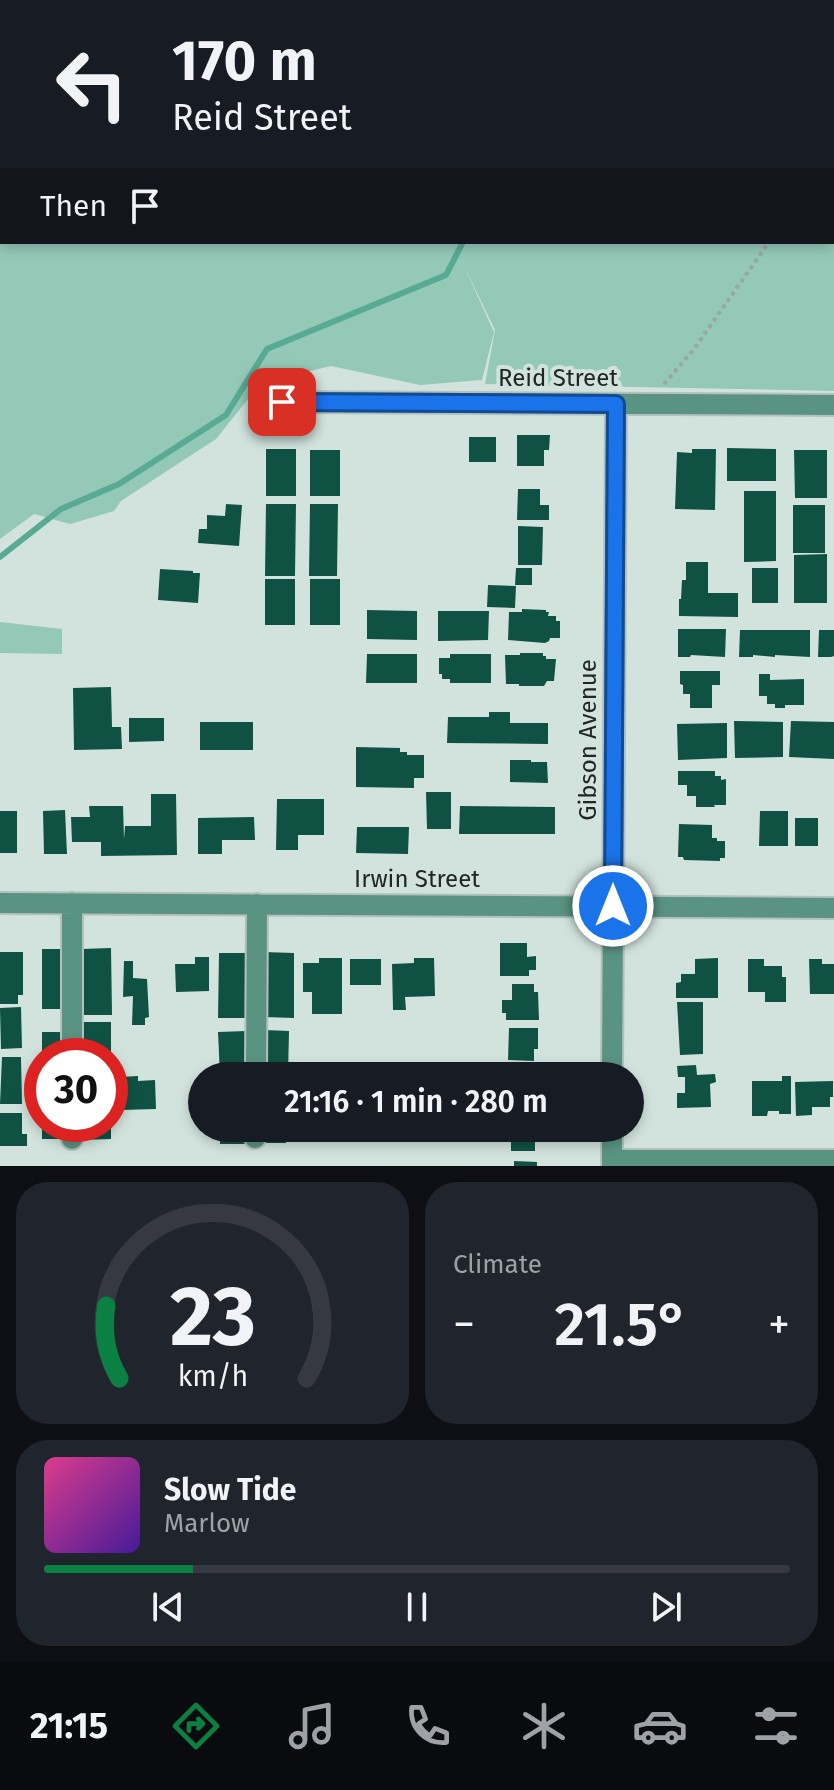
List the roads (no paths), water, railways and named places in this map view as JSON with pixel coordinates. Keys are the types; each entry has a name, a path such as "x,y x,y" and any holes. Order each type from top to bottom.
{"street":[{"name":"Reid Street","path":"282,402 834,405"},
{"name":"Gibson Avenue","path":"612,1062 616,404"},
{"name":"Irwin Street","path":"0,903 834,908"},
{"path":"72,903 72,1038"},
{"path":"256,1062 257,904"},
{"path":"612,1142 612,1163 834,1160"}],"waterway":[{"path":"0,557 61,509 119,484 226,415 267,349 446,275 462,244"}]}
